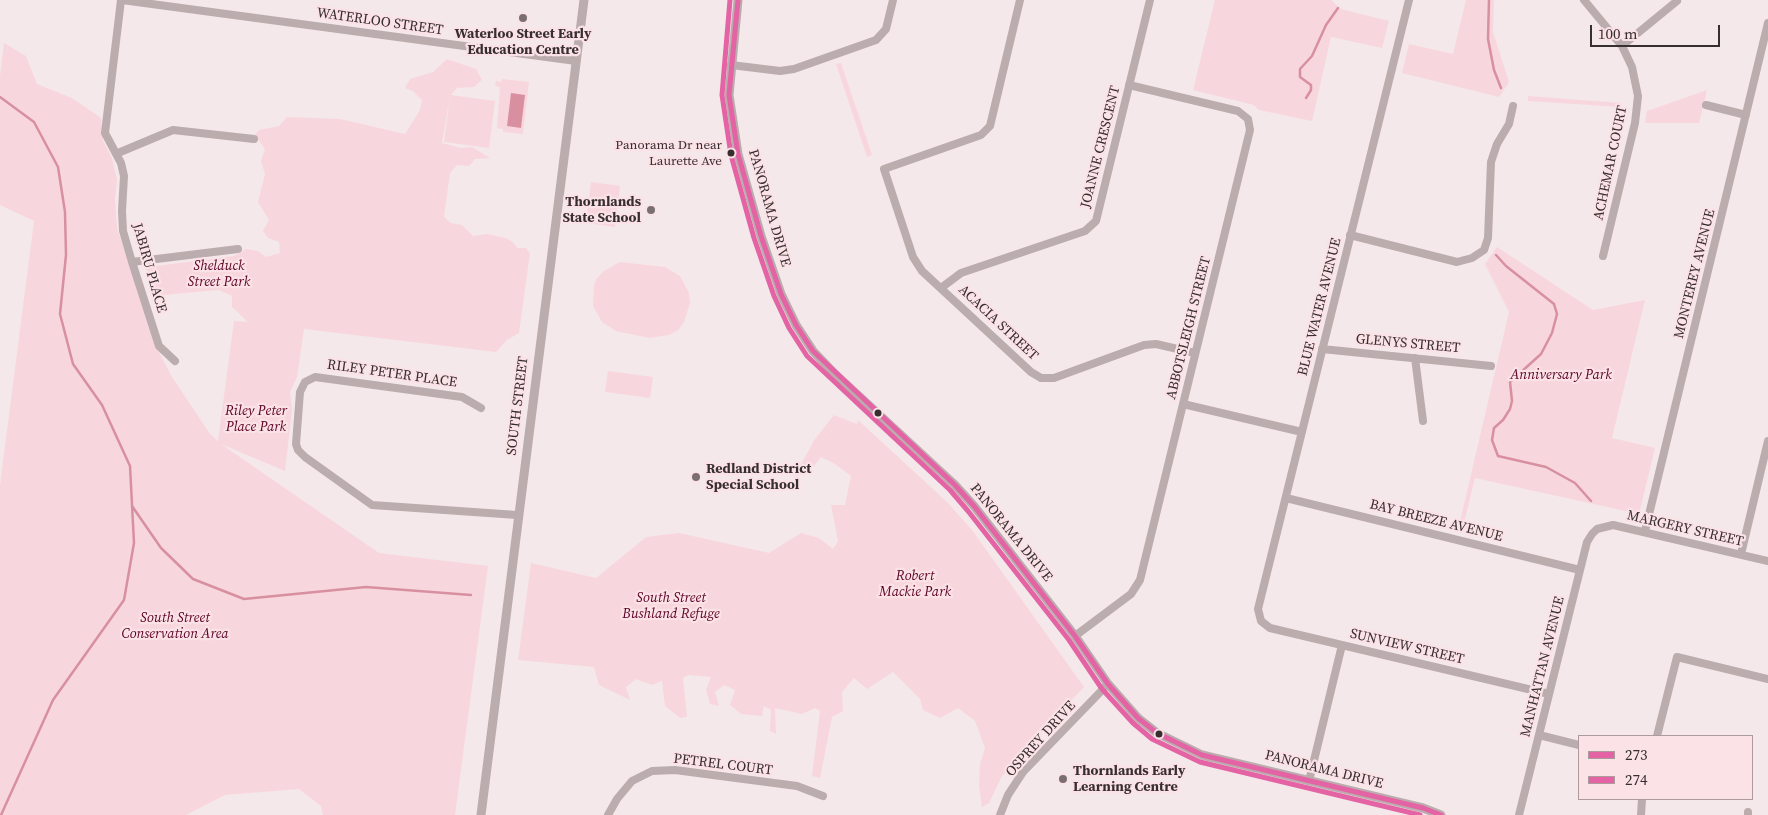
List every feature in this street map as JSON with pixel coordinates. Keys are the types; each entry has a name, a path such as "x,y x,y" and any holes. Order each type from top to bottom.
{"street":[{"name":"WATERLOO STREET","path":"121,0 576,61"},
{"name":"JABIRU PLACE","path":"121,0 105,134 118,153 124,176 122,211 124,231 132,262 159,346 175,361"},
{"name":"SOUTH STREET","path":"480,815 584,0"},
{"name":"PANORAMA DRIVE","path":"738,0 729,95 738,154 761,236 781,294 796,325 813,351 835,374 955,485 974,506 1075,636 1108,684 1138,718 1157,734 1177,745 1202,755 1423,808 1441,815"},
{"path":"731,65 780,70 794,69 876,40 886,29 893,0"},
{"name":"ACACIA STREET","path":"1020,0 990,126 981,135 884,169 913,257 922,271 1032,372 1041,378 1054,378 1144,345 1156,344 1195,354"},
{"name":"JOANNE CRESCENT","path":"941,288 960,273 1086,231 1096,221 1150,0"},
{"name":"BLUE WATER AVENUE","path":"1261,622 1258,610 1409,0"},
{"name":"ACHEMAR COURT","path":"1584,0 1622,46 1632,67 1638,96 1637,114 1603,256"},
{"path":"1622,46 1677,1"},
{"name":"MONTEREY AVENUE","path":"1646,531 1768,24"},
{"name":"ABBOTSLEIGH STREET","path":"1075,636 1137,587 1250,130 1248,119 1238,111 1129,85"},
{"path":"1706,105 1746,115"},
{"path":"1350,235 1457,262 1472,258 1484,250 1488,238 1491,162 1497,144 1509,124 1513,106"},
{"path":"118,153 173,130 254,139"},
{"path":"132,262 238,248"},
{"name":"GLENYS STREET","path":"1322,349 1491,366"},
{"path":"1415,358 1423,422"},
{"name":"RILEY PETER PLACE","path":"480,408 462,397 316,377 305,382 300,392 296,444 298,450 305,457 372,505 517,515"},
{"path":"1183,404 1302,432"},
{"path":"1740,554 1768,441"},
{"name":"BAY BREEZE AVENUE","path":"1286,498 1580,570"},
{"name":"MARGERY STREET","path":"1597,529 1613,525 1646,531 1768,561"},
{"name":"MANHATTAN AVENUE","path":"1519,815 1587,542 1597,529"},
{"name":"SUNVIEW STREET","path":"1261,622 1270,628 1549,694"},
{"path":"1309,781 1342,645"},
{"path":"1658,735 1677,657 1768,679"},
{"name":"OSPREY DRIVE","path":"1000,815 1008,795 1023,772 1108,684"},
{"path":"1539,735 1578,744"},
{"name":"PETREL COURT","path":"608,815 617,799 632,781 652,771 675,770 797,786 822,796"},
{"path":"1640,815 1642,800"}],"green space":[{"path":"1215,0 1331,0 1341,9 1389,21 1382,48 1331,37 1312,121 1259,110 1254,105 1193,90"},
{"path":"1466,0 1494,0 1493,32 1509,82 1499,97 1402,73 1409,44 1453,54"},
{"name":"South Street Conservation Area","path":"4,43 26,56 37,84 72,98 101,118 103,141 112,158 117,180 115,199 117,228 158,350 172,377 210,434 218,441 234,321 248,322 232,307 232,296 219,290 152,296 145,273 148,267 234,256 246,249 258,251 266,257 280,253 279,242 268,238 263,231 269,220 258,202 265,174 261,161 265,149 255,135 259,130 279,126 287,117 340,119 405,134 420,110 422,100 413,91 405,88 410,79 433,72 447,59 476,69 482,80 474,87 457,88 451,95 495,101 489,148 444,142 450,96 442,143 461,148 472,147 490,158 475,159 469,166 457,165 450,173 444,217 451,223 462,225 473,236 487,234 506,238 514,243 517,248 526,248 530,253 519,333 507,340 496,352 304,329 297,377 290,392 292,409 285,471 221,444 379,553 488,566 455,815 323,815 321,806 299,789 225,795 186,815 0,815 0,485 34,221 0,205 0,76"},
{"path":"841,63 872,155 867,157 836,64"},
{"path":"502,79 529,82 523,134 503,132 503,129 497,128 500,87 495,86 496,81 501,82"},
{"path":"1707,90 1699,123 1645,123 1647,111"},
{"path":"1528,96 1621,103 1621,107 1528,101"},
{"path":"591,182 620,186 615,227 586,223"},
{"name":"Anniversary Park","path":"1497,247 1593,310 1645,300 1612,438 1655,448 1639,514 1475,478 1462,531 1458,530 1509,312 1485,264"},
{"path":"620,262 665,267 680,276 689,293 690,303 684,322 678,330 669,335 649,338 616,331 602,322 593,306 594,286 597,278 604,271"},
{"path":"608,371 653,377 650,398 605,392"},
{"path":"834,415 857,424 858,420 947,502 972,530 1084,687 1026,748 1019,760 1002,776 989,803 982,807 979,786 980,764 985,748 975,721 958,708 940,718 923,710 920,699 893,672 867,689 854,678 842,692 843,711 832,717 820,778 812,776 820,711 815,708 802,714 775,708 776,734 770,731 771,710 764,706 762,716 741,714 730,705 735,690 724,685 715,692 719,706 710,704 706,690 711,677 688,675 683,678 687,717 680,718 665,706 662,681 652,685 636,679 626,687 630,700 599,685 594,667 518,660 531,563 596,578 646,537 679,533 769,553 801,533 819,538 833,549 838,541 831,505 845,505 851,476 835,464 821,457 810,471 794,477 815,439"}],"shaded area":[{"path":"511,93 525,95 521,128 507,126"}],"waterway":[{"path":"1489,0 1488,39 1494,70 1501,88"},
{"path":"1306,98 1311,90 1311,85 1300,77 1300,69 1312,56 1326,25 1338,8"},
{"path":"0,97 34,122 58,167 65,212 66,255 60,314 73,364 102,405 130,466 134,543 124,600 53,700 1,815"},
{"path":"1496,255 1506,266 1554,304 1557,314 1552,333 1541,354 1510,382 1512,401 1510,409 1503,420 1494,428 1492,440 1498,456 1546,467 1575,483 1591,501"},
{"path":"132,506 161,548 193,579 244,599 366,587 471,595"}],"transit line":[{"name":"274","path":"730,0 722,95 731,155 754,238 774,296 789,328 807,356 950,490 1069,640 1102,689 1133,723 1152,739 1200,762 1420,815"},
{"name":"273","path":"738,0 729,95 738,154 761,236 781,294 796,325 813,351 955,485 974,506 1075,636 1108,684 1138,718 1157,733 1202,755 1423,808 1441,815"}],"place":[{"name":"Waterloo Street Early Education Centre","path":"523,18"},
{"name":"Panorama Dr near Laurette Ave","path":"731,153"},
{"name":"Thornlands State School","path":"651,210"},
{"name":"Redland District Special School","path":"696,477"},
{"name":"Thornlands Early Learning Centre","path":"1063,779"}],"park label":[{"name":"Shelduck Street Park","path":"219,274"},
{"name":"Riley Peter Place Park","path":"256,420"},
{"name":"Robert Mackie Park","path":"915,584"},
{"name":"South Street Bushland Refuge","path":"671,606"}]}
